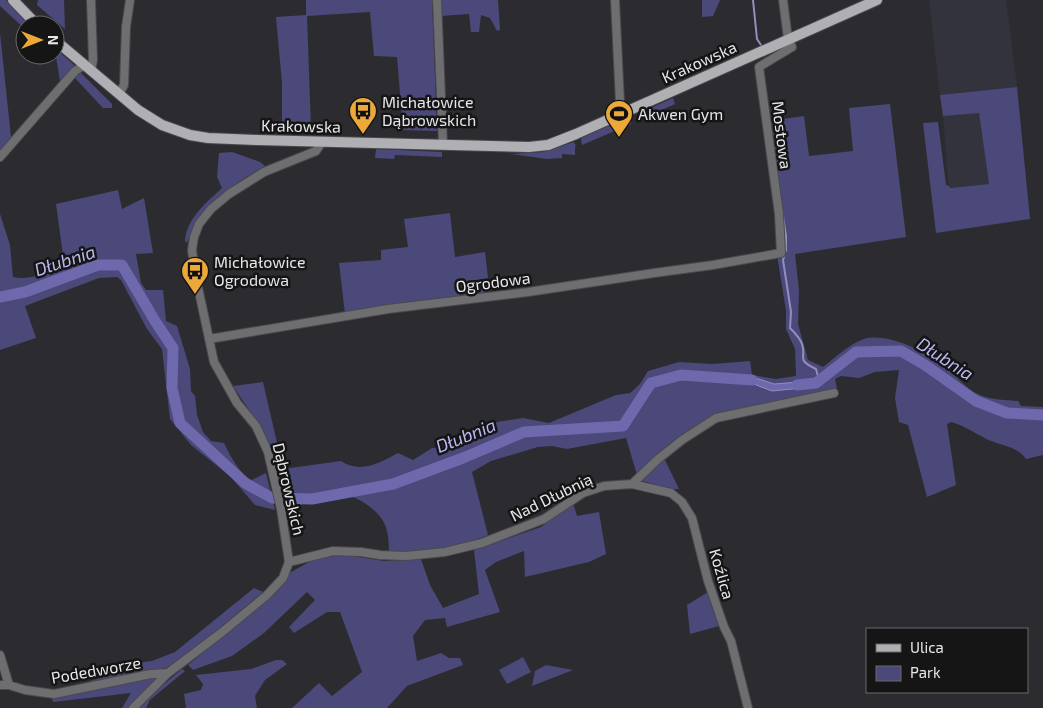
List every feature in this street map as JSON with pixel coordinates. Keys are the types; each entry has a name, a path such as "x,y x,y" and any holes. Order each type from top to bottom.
{"main road":[{"path":"13,0 28,15"},
{"name":"Krakowska","path":"65,49 152,119 190,135 215,138 322,142 543,146 623,113 876,0"}],"street":[{"path":"0,158 75,71 87,68 93,60 91,0"},
{"path":"119,94 124,85 126,27 130,0"},
{"path":"437,0 443,145"},
{"path":"615,0 620,102 623,113"},
{"path":"783,0 788,39"},
{"name":"Mostowa","path":"781,253 779,214 760,66 792,47 788,39"},
{"name":"Dąbrowskich","path":"289,562 282,509 268,452 256,426 237,403 214,362 192,250 199,224 211,209 264,172 316,151 322,142"},
{"name":"Ogrodowa","path":"209,338 388,309 528,292 713,265 781,253"},
{"path":"632,484 657,460 682,440 716,418 834,393"},
{"name":"Nad Dłubnią","path":"289,562 333,551 361,552 380,556 406,556 445,552 482,543 544,519 583,493 604,486 632,484"},
{"name":"Koźlica","path":"632,484 671,493 682,502 692,518 708,581 724,627 731,641 748,708"},
{"path":"133,708 168,673 182,664 267,594 283,578 289,562"},
{"path":"0,655 10,685"},
{"name":"Podedworze","path":"0,685 10,685 24,690 54,694 142,676 168,673"}],"shaded area":[{"path":"929,0 1006,0 1017,87 940,95"},
{"path":"979,112 989,184 949,188 943,116"},
{"path":"736,375 750,376 774,384 811,381 811,387 772,391 751,383 739,383"}],"green space":[{"path":"0,0 6,0 20,15 15,15 15,20 0,6"},
{"path":"38,0 64,0 65,15 49,15 37,5"},
{"path":"306,0 432,0 437,131 403,130 397,57 374,56 370,12 307,16 311,129 282,130 282,83 276,17 306,15"},
{"path":"440,0 498,0 500,30 497,31 490,18 481,15 479,32 471,32 469,14 441,16"},
{"path":"702,0 720,0 713,16 702,17"},
{"path":"0,33 11,137 60,81 57,65 65,65 65,57 74,65 61,86 0,154"},
{"path":"79,71 112,104 112,108 103,108 74,77"},
{"path":"1017,87 1030,219 936,233 923,123 938,122 946,185 950,188 989,184 979,113 943,116 940,95"},
{"path":"673,98 675,104 639,120 638,114"},
{"path":"890,104 906,237 795,254 799,291 798,324 808,360 823,367 853,344 864,339 873,338 884,338 918,349 938,361 965,386 980,395 994,399 1018,401 1021,406 1043,407 1043,455 1026,459 1015,449 991,441 951,422 947,424 956,485 927,497 908,425 899,422 895,398 899,370 875,372 859,378 841,376 835,379 837,389 714,415 637,475 626,438 567,449 552,446 538,447 491,461 472,472 488,535 451,546 389,553 387,531 382,519 373,509 351,496 328,498 288,508 264,432 233,386 263,382 283,469 341,461 355,467 363,467 370,466 398,453 413,460 432,448 453,447 482,436 497,422 523,418 549,423 616,395 630,393 640,384 648,371 679,362 712,364 750,361 752,375 776,379 796,376 795,349 786,329 786,311 777,255 784,255 769,121 804,116 809,156 853,151 849,108"},
{"path":"627,117 630,118 631,124 582,145 581,139 584,137"},
{"path":"574,142 576,146 575,155 562,154 562,158 547,159 511,154 543,152"},
{"path":"376,149 442,152 442,157 395,155 394,159 375,158"},
{"path":"232,152 260,162 265,166 241,180 219,197 200,218 187,243 185,241 186,233 193,218 222,188 217,177 219,153"},
{"path":"118,190 122,209 144,198 153,253 136,254 141,283 146,290 163,290 166,321 177,326 190,369 191,391 195,396 197,415 203,432 211,441 224,443 236,464 248,478 252,480 266,473 275,510 255,505 231,477 191,445 170,419 162,349 147,329 121,280 117,277 99,278 25,306 36,338 0,350 0,214 10,245 13,277 33,277 64,263 56,204"},
{"path":"450,213 455,257 485,252 490,295 345,314 339,263 381,260 381,250 408,247 404,219"},
{"path":"664,458 679,489 671,489 639,480"},
{"path":"573,503 577,516 599,512 606,554 589,562 525,577 524,551 496,562 485,570 500,612 447,627 445,618 425,620 413,636 417,661 441,653 449,658 460,658 463,665 407,686 387,708 292,708 319,683 332,696 362,672 340,612 327,612 294,633 289,627 315,600 307,592 264,633 232,656 193,670 188,665 273,594 291,572 313,560 339,554 384,561 421,559 430,585 443,608 479,594 474,550 541,527"},
{"path":"254,588 263,592 184,658 166,668 143,672 129,672 121,676 91,683 90,681 115,674 114,666 152,661 175,652"},
{"path":"708,592 719,626 690,634 687,605"},
{"path":"523,657 531,672 507,684 499,670"},
{"path":"276,660 282,660 287,664 265,680 255,696 257,708 186,708 184,694 201,690 203,684 196,675 251,669"},
{"path":"546,665 573,670 532,686 535,671"},
{"path":"182,669 185,671 150,700 146,708 139,708 157,690"},
{"path":"153,678 156,679 155,683 129,708 122,708 131,693 53,702 52,699"}],"waterway":[{"path":"753,0 757,39 761,48"},
{"path":"781,203 786,236 786,251"},
{"path":"784,257 791,312 790,328 801,342 804,360 816,369 819,380"},
{"name":"Dłubnia","path":"0,297 25,292 98,265 122,265 173,348 172,388 180,423 245,483 272,498 312,499 393,484 463,458 524,432 623,426 651,383 681,375 752,380"},
{"name":"Dłubnia","path":"797,385 816,383 856,352 901,351 925,365 976,401 1007,413 1043,415"}],"place":[{"name":"Michałowice Dąbrowskich","path":"363,135"},
{"name":"Akwen Gym","path":"619,138"},
{"name":"Michałowice Ogrodowa","path":"195,295"}]}
